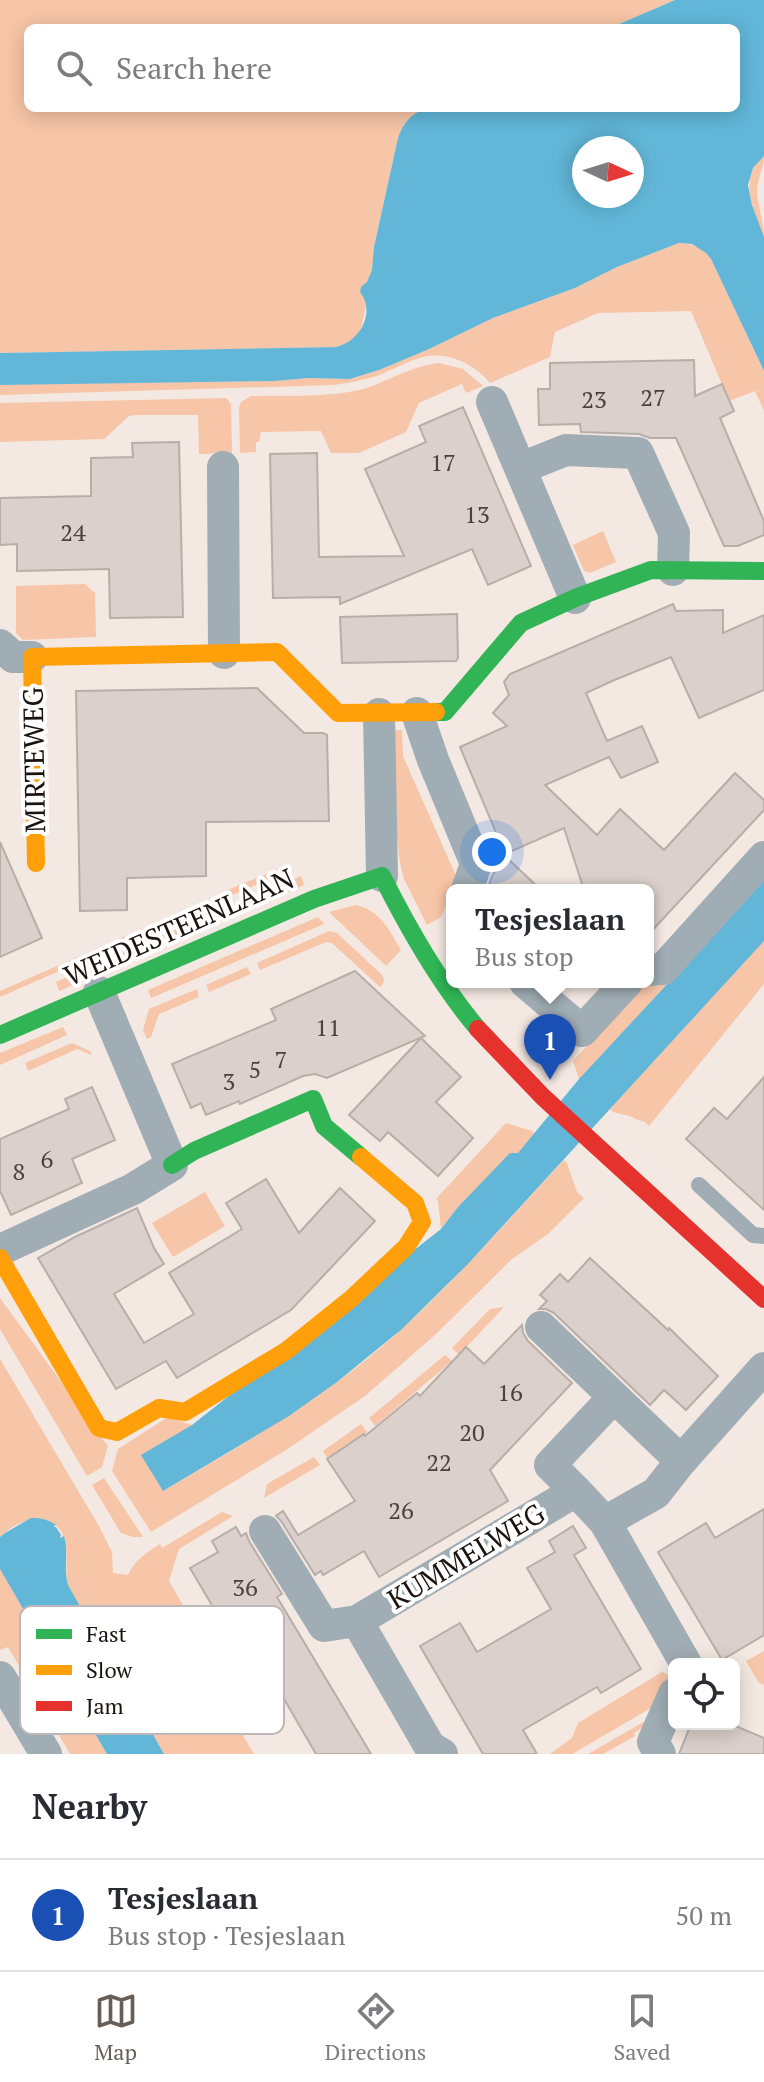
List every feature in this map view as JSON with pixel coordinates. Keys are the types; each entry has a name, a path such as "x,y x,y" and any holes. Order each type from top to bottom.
{"street":[{"path":"492,402 575,598"},
{"path":"521,468 566,450 638,453 674,533 673,570"},
{"path":"223,467 224,653"},
{"name":"MIRTEWEG","path":"0,645 13,657 277,652 338,713 445,712 521,623 575,598 651,570 764,571"},
{"name":"MIRTEWEG","path":"32,657 36,863"},
{"path":"417,713 476,864 469,884"},
{"path":"379,714 382,876 407,928 446,988"},
{"path":"654,970 663,969 764,857"},
{"name":"WEIDESTEENLAAN","path":"0,1035 323,895 382,876"},
{"path":"446,988 494,1047 535,1089 764,1299"},
{"path":"532,988 582,1031 621,988"},
{"path":"99,992 172,1165"},
{"path":"0,1250 133,1189 194,1151 313,1099 324,1126 415,1203 422,1222 406,1247 363,1288 286,1351 185,1412 159,1408 117,1432 99,1428 0,1258"},
{"path":"541,1327 681,1461"},
{"path":"605,1522 656,1493 764,1368"},
{"name":"KUMMELWEG","path":"613,1398 550,1465 605,1522 683,1658"},
{"name":"KUMMELWEG","path":"265,1531 324,1626 357,1621 576,1491"},
{"name":"KUMMELWEG","path":"357,1621 430,1747 442,1754"},
{"path":"0,1677 20,1710"},
{"path":"660,1754 653,1742 668,1708"},
{"path":"34,1734 46,1754"}],"lane":[{"path":"699,1185 753,1235 764,1236"}],"shaded area":[{"path":"0,0 675,0 619,24 24,24 24,112 418,112 408,120 398,138 374,247 372,270 363,294 366,305 362,325 358,336 350,342 336,347 0,353"},
{"path":"764,156 757,189 764,237 752,205 749,184 751,174"},
{"path":"679,243 697,247 711,259 764,371 764,411 755,391 729,401 691,311 598,313 555,332 550,357 490,383 460,361 432,356 411,361 377,376 334,385 0,395 0,385 12,384 350,379 379,370 493,318 575,288 617,267"},
{"path":"439,363 463,369 483,386 466,393 462,384 419,403 406,432 359,453 331,453 321,431 261,432 259,442 256,442 256,452 240,453 239,408 241,402 251,396 349,392"},
{"path":"226,398 231,404 232,453 199,454 198,415 129,416 104,439 0,442 0,403"},
{"path":"603,531 616,562 590,573 584,571 573,545"},
{"path":"85,584 95,593 96,637 23,640 16,633 16,586"},
{"path":"394,730 402,730 403,756 457,878 455,884 446,884 446,905 441,917 427,925 404,879 397,836"},
{"path":"286,866 288,871 228,897 225,891"},
{"path":"301,876 304,885 123,963 119,954"},
{"path":"210,900 212,904 121,944 119,939"},
{"path":"356,905 378,917 401,950 386,966 329,912"},
{"path":"318,917 324,924 151,998 148,990"},
{"path":"329,931 337,933 383,976 384,982 380,987 332,943 326,942 260,970 257,963"},
{"path":"764,941 764,984 649,1126 633,1117 613,1112 610,1109"},
{"path":"105,945 107,950 0,997 0,991"},
{"path":"111,958 115,967 59,991 56,982"},
{"path":"247,967 251,974 209,992 206,985"},
{"path":"654,984 667,985 579,1079 573,1061 640,988 654,988"},
{"path":"197,989 199,997 159,1014 151,1037 147,1039 143,1030 149,1009"},
{"path":"63,1027 67,1035 0,1065 0,1053"},
{"path":"72,1043 90,1051 92,1055 77,1049 28,1071 25,1063"},
{"path":"506,1123 535,1134 518,1153 510,1154 441,1229 436,1199"},
{"path":"564,1160 577,1192 584,1198 548,1234 512,1259 435,1335 365,1396 286,1450 151,1532 112,1471 118,1449 168,1417 192,1425 163,1491 293,1412 343,1378 419,1313"},
{"path":"205,1192 225,1226 173,1257 152,1223"},
{"path":"0,1298 108,1446 102,1467 87,1476 0,1329"},
{"path":"504,1307 459,1355 452,1348 490,1309"},
{"path":"445,1355 452,1361 375,1426 369,1418"},
{"path":"0,1359 99,1526 112,1552 113,1573 128,1575 138,1561 155,1547 160,1544 162,1548 222,1512 233,1516 179,1549 169,1581 183,1606 80,1606 68,1585 65,1541 53,1523 45,1519 26,1521 0,1537"},
{"path":"361,1424 367,1432 328,1459 323,1451"},
{"path":"314,1457 320,1465 264,1498 267,1484"},
{"path":"104,1478 143,1537 121,1533 92,1485"},
{"path":"0,1569 21,1606 20,1668 8,1647 0,1650"},
{"path":"764,1651 764,1685 759,1683 746,1661"},
{"path":"662,1672 668,1674 668,1690 663,1701 572,1754 550,1754 572,1738 578,1723"},
{"path":"654,1716 651,1723 634,1733 635,1736 603,1754 588,1754"},
{"path":"58,1734 95,1734 107,1754 70,1754"},
{"path":"153,1734 242,1734 254,1754 164,1754"}],"water":[{"path":"675,0 764,0 764,156 753,168 748,185 764,237 764,371 711,259 692,244 679,243 617,267 575,288 493,318 379,370 350,379 0,385 0,353 336,347 345,344 358,333 366,317 361,287 372,270 374,247 398,138 408,120 418,112 740,112 740,24 619,24"},
{"path":"764,880 764,941 467,1265 402,1329 337,1382 289,1416 163,1491 141,1455 192,1425 441,1229 510,1153 518,1153 579,1079"},
{"path":"31,1518 56,1525 53,1527 56,1527 60,1538 64,1536 68,1585 80,1606 21,1606 0,1569 0,1537"},
{"path":"95,1734 153,1734 164,1754 107,1754"}],"building":[{"path":"694,360 695,396 722,384 734,411 720,418 764,521 764,535 738,546 724,546 676,438 581,432 580,424 539,425 538,389 550,389 550,363"},
{"path":"463,407 531,566 488,585 472,549 340,604 340,597 273,598 270,454 317,453 319,557 404,556 365,469 426,442 419,426"},
{"path":"179,442 183,617 110,618 109,569 17,571 17,544 0,545 0,498 91,496 91,458 133,457 132,443"},
{"path":"673,604 676,611 723,610 723,633 764,615 764,690 699,718 671,657 612,681 586,693 607,741 642,726 658,762 621,778 609,757 545,785 597,835 620,809 664,850 735,773 764,800 764,810 654,929 654,884 582,884 564,828 505,854 460,747 507,726 493,713 509,695 504,682 510,674"},
{"path":"457,614 456,661 342,663 340,617"},
{"path":"257,688 304,733 327,735 329,821 206,822 206,876 127,878 127,910 80,911 76,691"},
{"path":"0,842 42,938 0,957"},
{"path":"507,858 535,884 489,884 493,874"},
{"path":"355,971 425,1036 327,1078 315,1074 303,1076 240,1104 239,1101 206,1115 201,1103 191,1108 172,1064 276,1020 271,1009"},
{"path":"421,1038 461,1077 436,1102 473,1138 438,1176 388,1132 380,1141 349,1115"},
{"path":"764,1077 764,1210 686,1139 714,1108 727,1119"},
{"path":"92,1087 115,1140 72,1159 82,1183 11,1215 0,1191 0,1139 69,1109 65,1099"},
{"path":"266,1179 299,1233 340,1188 375,1221 291,1310 177,1378 166,1361 116,1389 38,1258 137,1208 164,1264 114,1294 144,1343 194,1314 169,1273 242,1229 226,1203"},
{"path":"590,1258 718,1376 686,1410 664,1390 650,1405 554,1313 539,1309 547,1301 540,1295 560,1274 568,1282"},
{"path":"522,1325 528,1341 572,1383 490,1470 508,1501 379,1577 364,1551 323,1575 321,1571 315,1575 276,1516 283,1511 298,1535 355,1501 327,1459 365,1436 417,1393 420,1396 466,1347 484,1364"},
{"path":"764,1509 764,1635 725,1658 721,1658 658,1552 706,1523 715,1538"},
{"path":"573,1526 586,1548 574,1555 641,1669 601,1693 597,1687 523,1730 537,1754 483,1754 420,1646 460,1623 477,1652 551,1609 527,1568 555,1552 549,1541"},
{"path":"236,1527 241,1536 246,1533 282,1594 277,1597 282,1606 212,1606 190,1568 218,1552 212,1541"},
{"path":"284,1609 371,1754 316,1754 284,1699"},
{"path":"740,1728 764,1738 764,1754 679,1754 689,1730"}],"traffic: fast":[{"path":"436,712 445,712 521,623 575,598 651,570 764,571"},
{"path":"0,1035 314,899 382,876 446,987"},
{"path":"447,988 478,1029"},
{"path":"172,1165 194,1151 313,1099 324,1126 361,1157"}],"traffic: slow":[{"path":"36,863 32,657 277,652 338,713 436,712"},
{"path":"0,1258 99,1428 117,1432 159,1408 185,1412 286,1351 352,1298 406,1247 422,1222 415,1203 361,1157"}],"traffic: jam":[{"path":"478,1029 543,1097 764,1299"}],"place":[{"name":"Tesjeslaan","path":"550,1080"}]}
